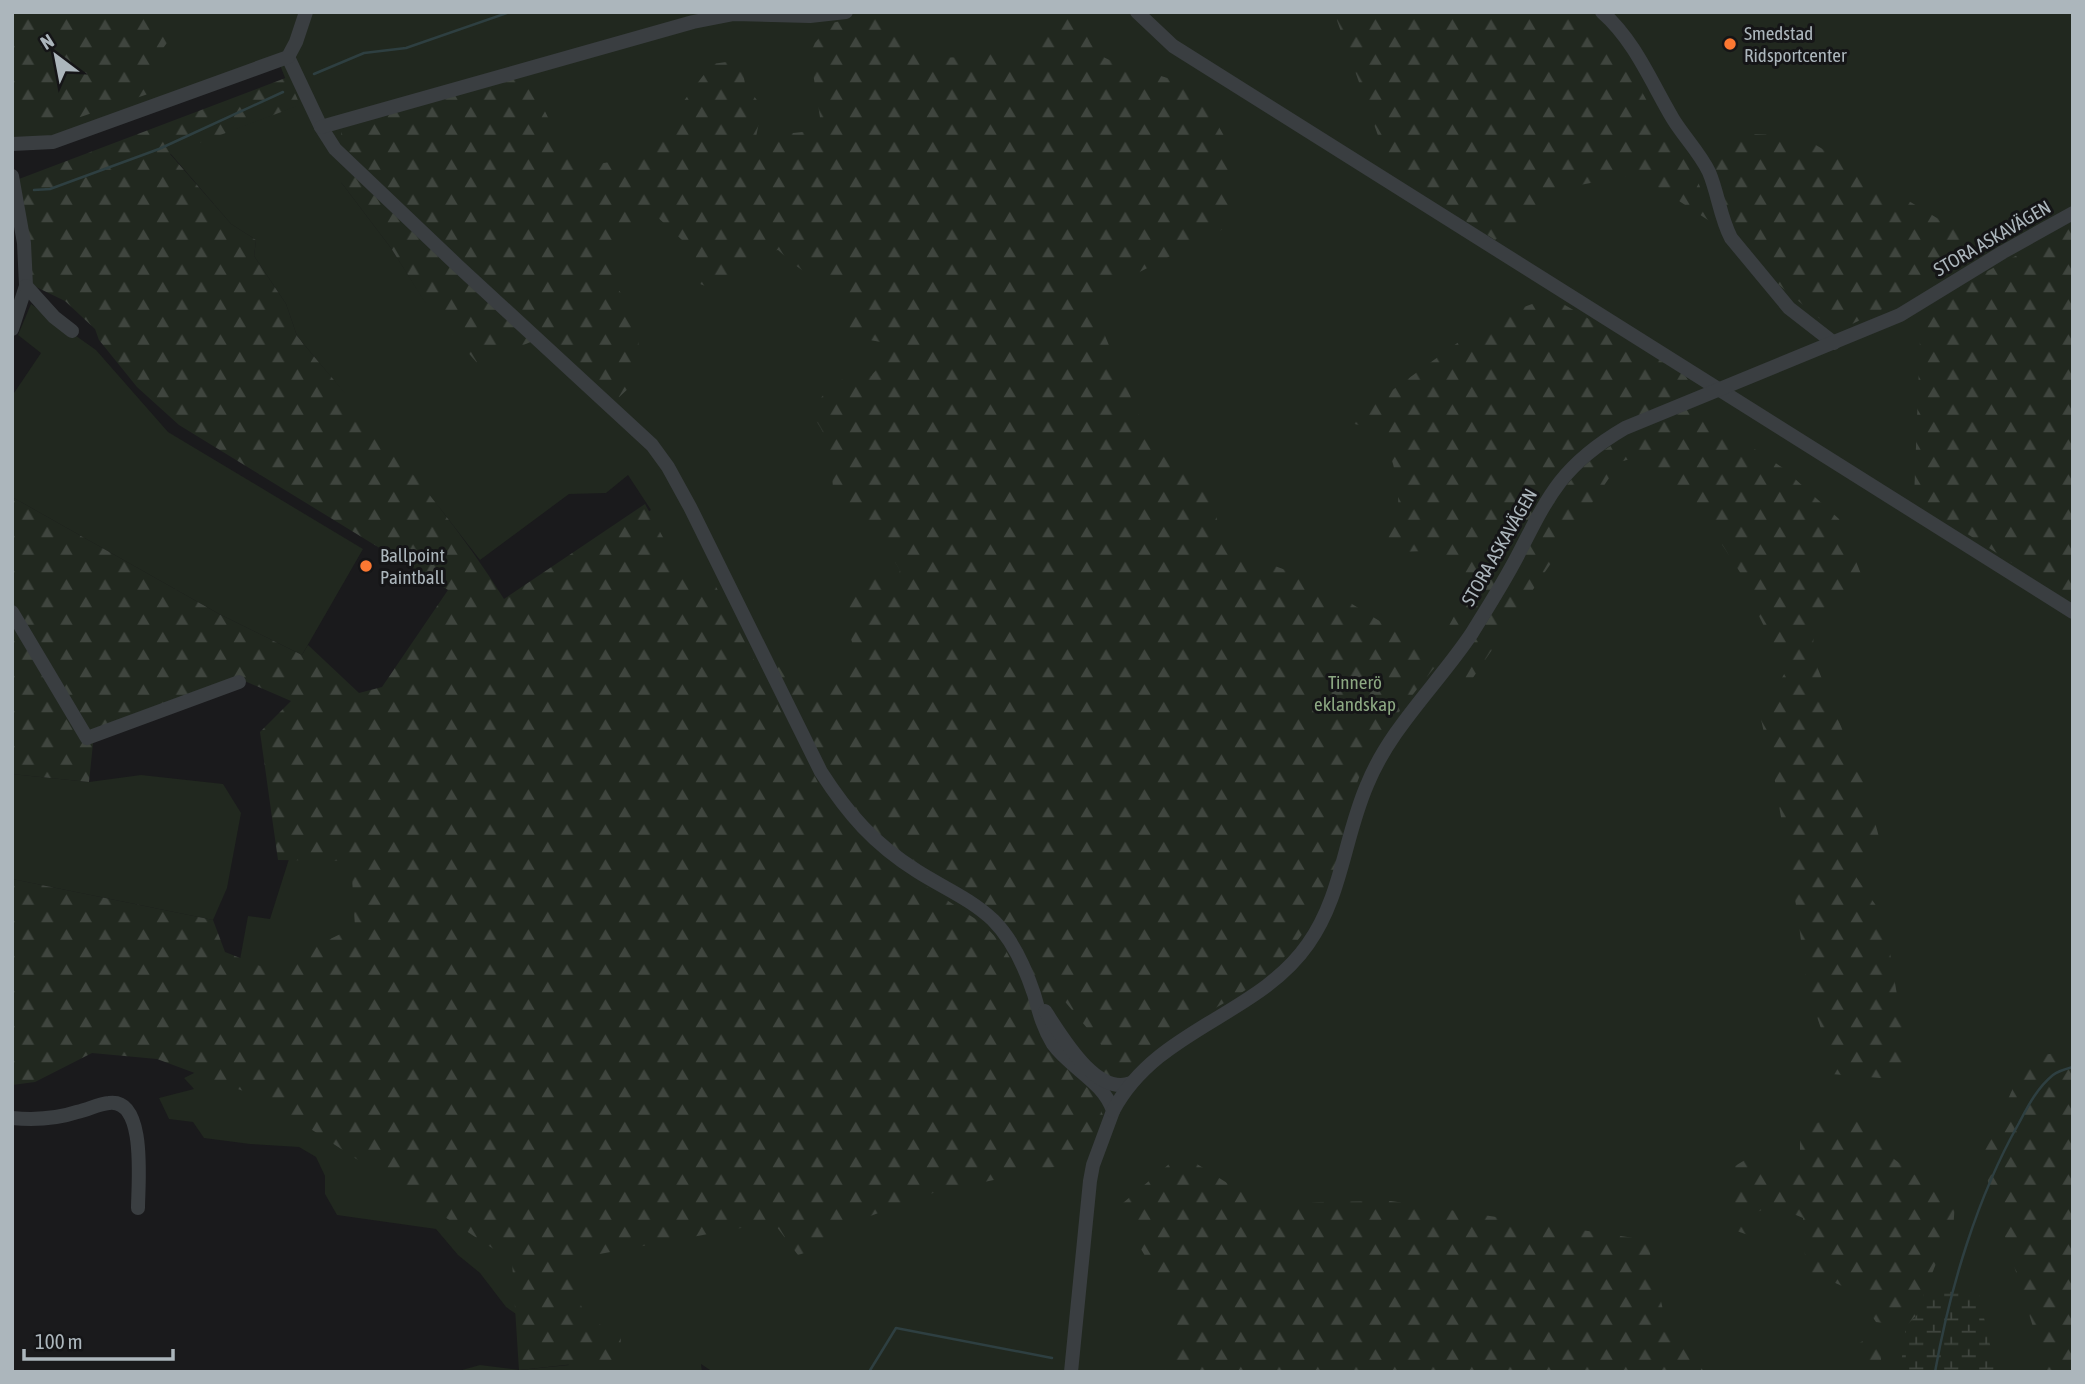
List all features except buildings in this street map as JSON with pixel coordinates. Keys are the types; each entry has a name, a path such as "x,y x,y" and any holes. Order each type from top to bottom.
{"street":[{"path":"12,144 53,142 288,57 299,36 306,12"},
{"path":"321,127 693,22 734,14 810,16 846,12"},
{"path":"1137,12 1173,46 2073,612"},
{"path":"1602,12 1629,41 1690,145 1700,156 1731,238 1789,308 1834,343"},
{"path":"288,57 321,127 335,149 652,445 668,467 690,507 821,772 840,802 864,831 889,852 971,902 991,918 1015,949 1035,998 1041,1021 1053,1042 1070,1063 1104,1094 1113,1111"},
{"path":"12,176 24,243 26,286 12,329"},
{"name":"STORA ASKAVÄGEN","path":"1071,1372 1090,1181 1093,1165 1113,1111 1131,1083 1171,1046 1273,980 1304,951 1317,932 1335,894 1360,803 1375,767 1464,644 1500,589 1547,500 1560,481 1595,447 1612,435 1900,315 2073,213"},
{"path":"26,286 54,317 72,331"},
{"path":"12,612 87,738 239,682"},
{"path":"1035,998 1066,1044 1099,1077 1115,1086 1131,1083"},
{"path":"12,1118 44,1119 111,1102 122,1105 130,1112 134,1122 138,1153 138,1208"}],"green space":[{"name":"Tinnerö eklandskap","path":"12,12 2073,12 2073,1372 713,1372 701,1364 702,1372 455,1372 480,1365 519,1370 569,1365 519,1316 506,1307 480,1273 458,1255 436,1229 337,1215 325,1194 325,1176 316,1157 299,1147 204,1138 193,1122 169,1119 159,1098 194,1089 184,1078 210,1065 236,981 248,916 270,919 302,818 390,690 507,603 651,510 628,475 606,493 569,494 480,560 297,336 286,304 254,256 256,240 231,224 170,153 296,106 280,65 84,133 12,144","holes":["341,182 369,210 452,333 426,303 391,248"]},
{"path":"12,12 157,12 169,40 143,76 148,94 48,128 23,115 12,101"},
{"path":"901,12 903,36 910,48 920,54 951,58 1033,48 1046,34 1050,12 1085,12 1086,30 1090,43 1097,52 1106,59 1181,83 1203,105 1223,134 1231,152 1232,177 1227,227 1089,298 1149,440 1192,468 1211,500 1220,529 1256,559 1313,580 1412,641 1438,663 1392,722 1362,770 1328,889 1313,919 1293,946 1274,968 1246,990 1169,1037 1121,1077 1107,1075 1093,1066 1102,1046 1057,992 1044,1002 1016,934 998,917 871,832 819,758 767,655 778,648 801,683 827,683 848,672 855,651 848,630 848,589 855,577 873,575 886,581 898,578 900,570 888,552 838,503 833,485 830,449 810,412 824,394 841,380 871,376 897,345 848,336 851,305 846,291 809,275 778,250 759,254 733,283 726,287 708,287 696,282 696,253 653,213 635,216 620,247 612,280 632,307 637,320 638,348 631,386 616,400 566,357 553,333 544,332 530,323 341,144 341,132 346,127 526,73 573,168 641,157 712,64 741,60 745,84 762,107 756,137 822,130 810,54 815,43 831,23"},
{"path":"1334,12 1579,12 1617,46 1660,125 1689,158 1714,224 1638,174 1564,188 1495,240 1391,172"},
{"path":"288,77 300,105 170,154 231,224 256,240 254,256 286,304 297,336 457,530 504,599 645,504 678,565 713,581 838,821 871,850 983,924 1003,945 1022,981 1049,1051 1095,1095 1104,1118 1078,1162 933,1193 854,1222 839,1242 798,1255 773,1222 567,1260 585,1318 621,1334 620,1359 519,1370 512,1261 265,1099 157,1059 92,1053 35,1082 12,1085 12,879 213,920 225,952 268,969 355,927 351,861 278,860 260,732 291,701 240,679 94,734 89,782 12,774 12,497 219,614 302,655 308,645 359,693 382,687 448,590 179,425 137,387 99,340 95,329 65,301 32,285 19,179"},
{"path":"1752,134 1801,136 1985,247 1921,290 1836,332 1774,281 1728,219 1708,155"},
{"path":"351,172 533,341 478,364 426,304 391,248 341,182"},
{"path":"2073,225 2073,603 1914,499 1921,314 1982,274"},
{"path":"1551,297 1684,374 1692,386 1689,397 1587,449 1478,612 1441,660 1438,657 1444,635 1465,596 1456,563 1429,551 1394,552 1383,534 1398,523 1397,486 1392,460 1387,448 1372,430 1340,421 1387,394 1489,320"},
{"path":"31,304 96,350 168,432 363,549 302,655 219,614 12,497 12,396 41,353 18,335"},
{"path":"1697,405 1700,413 1783,468 1839,519 1861,574 1816,615 1812,654 1866,789 1883,852 1845,861 1884,917 1908,1061 1881,1078 1831,1074 1824,1037 1807,988 1774,776 1760,715 1786,671 1758,614 1745,580 1699,509 1630,459 1620,462 1468,685 1452,670 1500,599 1557,498 1584,466 1623,439"},
{"path":"12,774 89,782 141,775 223,784 241,813 227,888 213,920 12,879"},
{"path":"2073,1051 2073,1372 2047,1372 1981,1159 2027,1057"},
{"path":"1842,1115 1877,1126 1890,1156 1955,1201 1953,1232 1937,1261 1919,1313 1906,1326 1876,1322 1856,1292 1806,1275 1803,1218 1773,1205 1755,1213 1751,1236 1734,1230 1735,1166 1750,1157 1775,1178 1800,1167 1800,1128"},
{"path":"1181,1154 1267,1208 1319,1202 1391,1201 1647,1240 1663,1310 1704,1372 1162,1372 1169,1368 1179,1314 1117,1208"},
{"path":"1925,1289 1979,1295 1996,1372 1900,1372 1906,1326 1919,1313"},
{"path":"1866,1339 1882,1341 1881,1360 1863,1364 1853,1347"}],"waterway":[{"path":"314,74 364,53 406,48 510,12"},
{"path":"34,190 50,189 159,149 283,92"},
{"path":"1935,1372 1957,1276 1990,1181 2038,1091 2055,1074 2073,1067"},
{"path":"869,1372 896,1328 1052,1358"}],"place":[{"name":"Smedstad Ridsportcenter","path":"1730,44"},
{"name":"Ballpoint Paintball","path":"366,566"}]}
